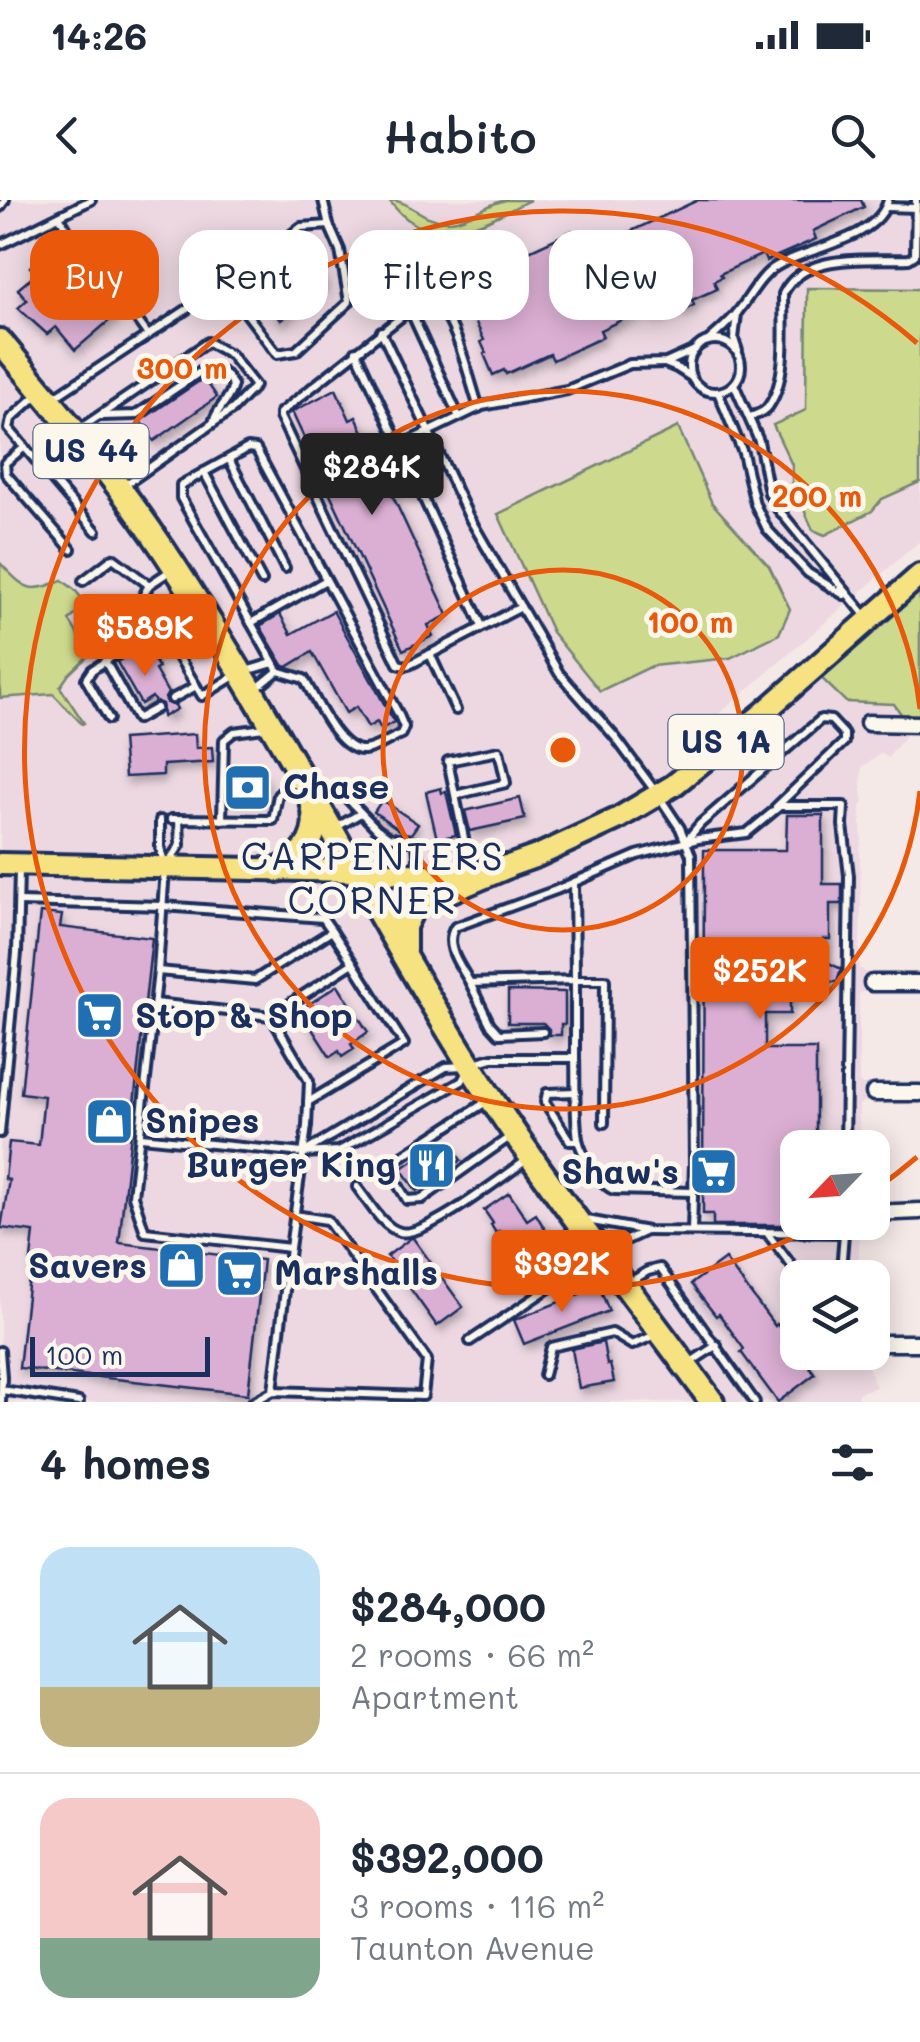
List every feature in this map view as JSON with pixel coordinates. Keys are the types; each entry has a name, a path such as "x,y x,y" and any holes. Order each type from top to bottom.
{"highway":[{"name":"US 44","path":"0,341 120,488 175,568 470,1066 685,1366 705,1400"},
{"path":"278,870 303,854 311,841 315,821 308,789"},
{"path":"404,954 404,926 414,906 506,867"}],"main road":[{"name":"US 1A","path":"10,864 419,874 472,874 506,867 617,819 674,786 920,576"}],"street":[{"path":"868,723 920,724"},
{"path":"872,983 920,983"},
{"path":"874,1093 920,1092"},
{"path":"890,1213 920,1211"},
{"path":"890,1342 920,1343"}],"lane":[{"path":"0,208 5,200"},
{"path":"0,245 90,200"},
{"path":"251,320 278,354 296,351 349,302 340,250 323,200"},
{"path":"666,364 708,341 737,313 774,267 845,238 877,220 888,203 916,204 915,255 909,259 824,262 788,283 783,294 782,369 772,403 750,417"},
{"path":"59,216 70,236 148,335"},
{"path":"296,230 301,226 329,225"},
{"path":"400,446 479,408 566,390 630,364 666,364 705,390 718,392 734,384 740,374 734,339 737,313"},
{"path":"96,530 9,428 11,418 179,315"},
{"path":"394,320 280,413 280,417 398,664 405,666 521,607"},
{"path":"415,320 459,417"},
{"path":"449,320 479,408"},
{"path":"381,331 469,517 558,673 615,737 686,841 692,863 692,1232"},
{"path":"708,341 721,340 740,357"},
{"path":"75,432 208,342 231,355 255,386 213,424 120,488"},
{"path":"692,378 689,362 695,350"},
{"path":"356,351 482,626"},
{"path":"98,416 136,415 203,370 214,368 233,385 231,396 214,415 213,424"},
{"path":"734,384 760,441 769,493 778,509 870,620"},
{"path":"718,392 744,454 755,504 767,529 808,573 849,598"},
{"path":"24,447 5,463 6,474 71,550"},
{"path":"248,448 256,449 398,713 404,726 401,734 366,750 352,748 340,740 304,679 275,667 181,498 181,485 229,458 248,448"},
{"path":"229,458 285,568"},
{"path":"204,472 262,582"},
{"path":"83,581 113,558 148,585"},
{"path":"96,636 140,602 148,585 175,568"},
{"path":"251,624 326,580"},
{"path":"110,720 86,680 92,670 196,602"},
{"path":"159,624 202,696 245,683 275,667"},
{"path":"430,654 456,710"},
{"path":"105,661 137,718 157,708"},
{"path":"245,683 275,667"},
{"path":"172,700 196,686"},
{"path":"543,1032 499,1034 490,1024 450,945 455,927 637,855 686,841 747,833 844,742 840,727 831,720 821,720 700,824 686,841"},
{"path":"222,820 224,740 234,732 271,727"},
{"path":"455,795 506,784 499,751 448,761 455,795 472,874"},
{"path":"165,868 180,846 175,819 273,820 278,795 338,789 389,837 417,845 419,874"},
{"path":"774,808 788,804 844,806 849,876 845,1130"},
{"path":"332,830 361,812"},
{"path":"160,820 165,868 163,906 133,1196 145,1232 290,1248"},
{"path":"0,1133 19,902 10,864"},
{"path":"574,882 578,1141 600,1180 610,1189 693,1192"},
{"path":"19,902 163,906 323,918 404,1044 308,1102"},
{"path":"158,971 255,980 332,931"},
{"path":"155,1003 271,1016 353,963"},
{"path":"470,983 605,980 604,1123"},
{"path":"271,1016 310,1080 272,1391"},
{"path":"561,1032 575,1032"},
{"path":"303,1153 446,1067 470,1066 492,1058 575,1058"},
{"path":"141,1137 303,1153 339,1151 462,1081 470,1066"},
{"path":"576,1092 547,1094 545,1102 570,1141 578,1141"},
{"path":"492,1099 393,1162 392,1174 407,1200 422,1199 515,1132"},
{"path":"357,1187 376,1212 402,1233 438,1221 532,1156"},
{"path":"253,1402 272,1391 423,1396 427,1360 380,1293 327,1220 294,1215"},
{"path":"576,1218 647,1230 780,1232"},
{"path":"470,1341 602,1252 647,1230"},
{"path":"767,1232 792,1266 803,1272 841,1271 844,1240"},
{"path":"626,1286 648,1270 660,1268 755,1402"},
{"path":"544,1375 551,1346 612,1334 632,1345 660,1332"},
{"path":"685,1366 716,1346"},
{"path":"0,1350 1,1402"},
{"path":"2,1390 79,1402"}],"shaded area":[{"path":"0,200 920,200 920,541 719,714 752,714 809,666 823,682 852,701 894,704 907,726 906,735 888,758 881,753 862,767 859,968 881,975 883,993 859,994 859,1082 882,1084 883,1102 859,1105 859,1130 780,1130 780,1240 859,1240 859,1260 780,1260 780,1370 870,1370 876,1387 858,1393 857,1402 0,1402"}],"green space":[{"path":"389,200 446,221 506,200 530,200 475,226 456,230 421,227"},
{"path":"807,288 920,289 920,482 882,499 872,511 825,535 813,530 792,483 792,465 773,425 806,410"},
{"path":"678,427 712,503 769,566 790,609 779,634 730,658 652,666 600,691 552,632 498,514"},
{"path":"0,563 27,587 62,580 87,605 69,620 90,654 60,687 84,723 53,694 0,698"},
{"path":"920,575 920,721 906,721 894,704 846,702 809,666"}],"building":[{"path":"698,200 861,200 864,207 813,231 816,239 766,261 763,254 720,274 722,277 714,281 717,289 693,300 693,230 634,230"},
{"path":"549,242 549,320 622,320 600,330 603,337 553,360 550,354 506,374 504,370 493,375 475,320 529,320 529,251"},
{"path":"30,279 30,319 18,308 27,300 18,289"},
{"path":"31,320 110,320 75,350 56,327 47,334"},
{"path":"204,378 217,397 154,441 140,421"},
{"path":"336,389 350,420 356,417 448,615 428,625 433,636 403,650 292,412"},
{"path":"333,611 394,722 381,729 377,722 368,727 356,707 346,713 312,652 287,667 283,665 260,626 280,614 291,634"},
{"path":"142,647 159,668 155,670 168,693 167,703 177,709 163,717 162,704 152,697 141,704 117,662"},
{"path":"195,734 196,748 212,747 213,762 163,765 163,775 125,777 122,739"},
{"name":"Chase","path":"230,775 266,776 266,799 229,798"},
{"path":"441,788 442,793 446,792 456,835 437,839 426,792"},
{"path":"520,798 525,819 470,831 465,811"},
{"path":"382,800 418,824 411,834 374,812"},
{"path":"787,815 823,815 823,884 842,884 842,904 830,904 830,939 823,939 823,960 841,969 837,982 790,981 790,1014 765,1014 765,1049 816,1049 816,1130 780,1130 780,1225 713,1225 713,1214 703,1214 704,850 786,850"},
{"path":"40,913 62,915 60,927 152,938 119,1243 263,1260 248,1394 19,1368 34,1232 1,1228 9,1180 5,1179 9,1142 39,1145 44,1096 21,1093"},
{"path":"338,985 368,1032 351,1044 354,1049 342,1057 339,1051 330,1057 300,1010"},
{"path":"508,991 565,992 561,1035 549,1035 543,1023 508,1023"},
{"name":"Burger King","path":"438,1143 450,1145 461,1160 417,1191 401,1169"},
{"path":"509,1193 527,1220 536,1214 560,1249 536,1264 526,1247 513,1255 484,1210"},
{"path":"411,1238 463,1307 437,1326 387,1256"},
{"path":"725,1259 780,1328 780,1370 812,1370 815,1374 778,1402 719,1314 716,1316 691,1284"},
{"path":"599,1286 609,1311 524,1344 514,1320"},
{"path":"603,1342 614,1382 579,1388 572,1349"}],"place":[{"name":"Chase","path":"248,787"},
{"name":"Stop & Shop","path":"100,1016"},
{"name":"Snipes","path":"110,1121"},
{"name":"Burger King","path":"431,1165"},
{"name":"Shaw's","path":"714,1172"},
{"name":"Savers","path":"182,1266"},
{"name":"Marshalls","path":"239,1273"}],"district":[{"name":"CARPENTERS CORNER","path":"373,879"}]}
